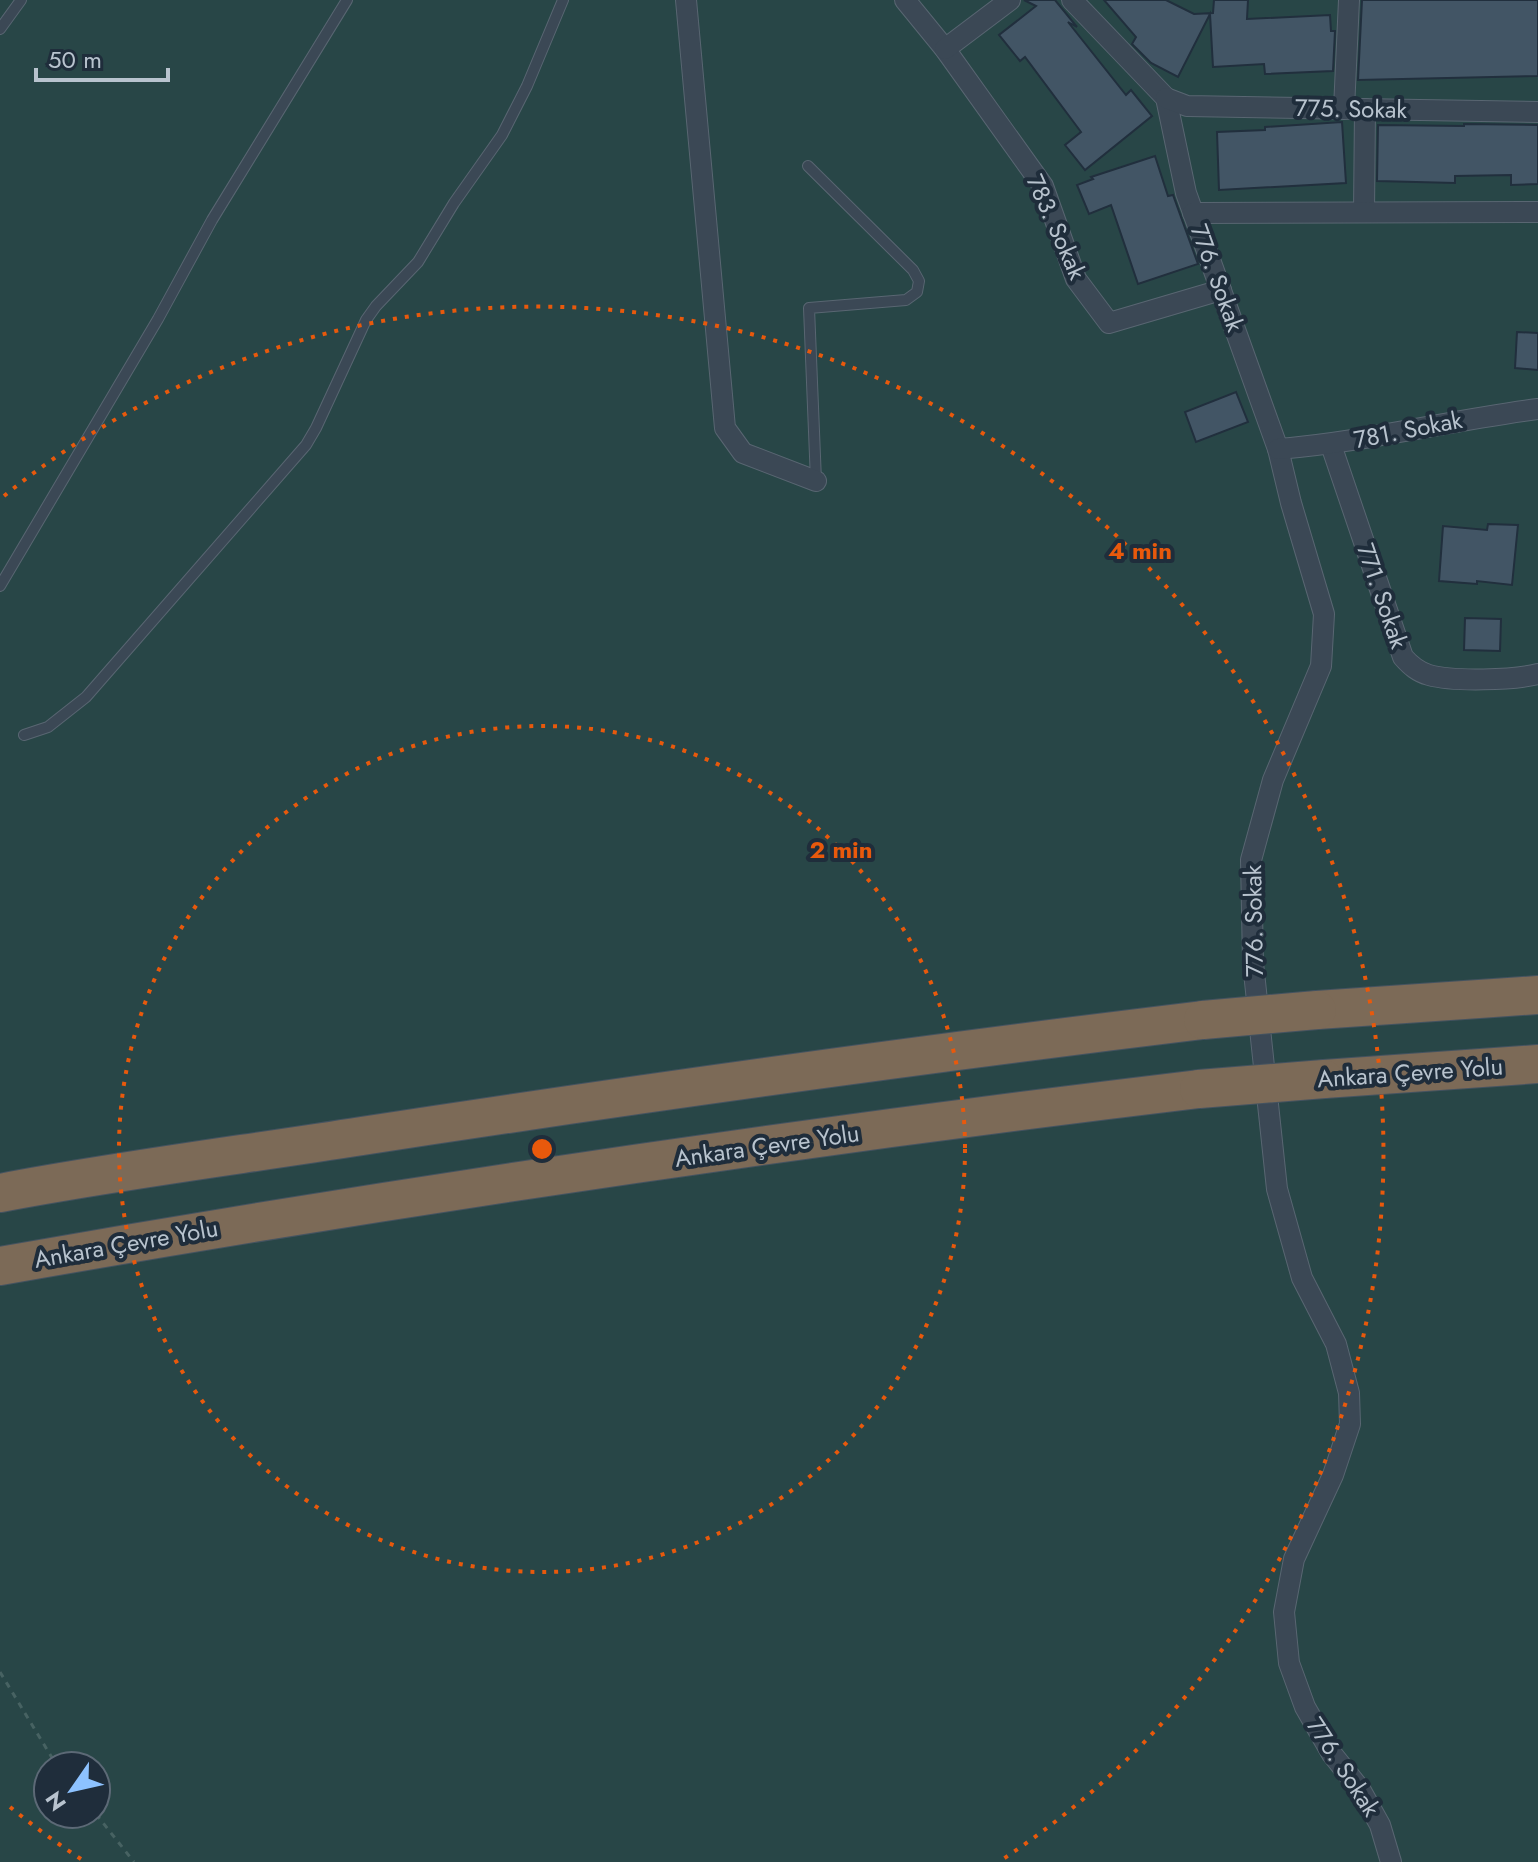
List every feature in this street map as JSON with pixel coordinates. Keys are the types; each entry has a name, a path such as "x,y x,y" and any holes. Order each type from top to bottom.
{"highway":[{"path":"0,1193 522,1111 995,1045 1203,1020 1538,995"},
{"name":"Ankara Çevre Yolu","path":"0,1266 187,1232 1003,1113 1199,1089 1538,1064"}],"street":[{"path":"686,0 725,428 743,453 816,481"},
{"name":"783. Sokak","path":"905,0 945,49 1043,186 1076,279 1109,323 1221,290"},
{"path":"945,49 1010,0"},
{"path":"1072,0 1166,98"},
{"path":"1349,0 1354,109 1364,212"},
{"name":"775. Sokak","path":"1166,98 1187,106 1538,112"},
{"name":"776. Sokak","path":"1166,98 1186,193 1278,449 1324,614 1321,666 1273,780 1251,860 1253,963 1277,1189 1302,1278 1336,1344 1349,1393 1350,1424 1333,1475 1294,1559 1284,1612 1289,1663 1305,1707 1332,1754 1360,1789 1380,1825 1391,1862"},
{"path":"1193,213 1538,212"},
{"name":"781. Sokak","path":"1278,449 1331,445 1538,409"},
{"name":"771. Sokak","path":"1331,445 1403,657 1418,671 1431,676 1485,679 1538,674"}],"lane":[{"path":"0,29 21,0"},
{"path":"0,586 158,319 212,220 347,0"},
{"path":"24,735 48,727 86,697 306,445 366,320 418,262 454,203 502,135 519,104 563,0"},
{"path":"808,166 913,270 919,287 906,300 809,308 816,481"}],"path":[{"path":"0,1672 47,1750"},
{"path":"109,1830 134,1862"}],"green space":[{"path":"0,0 1538,0 1538,1862 0,1862"}],"building":[{"path":"1024,0 1055,0 1077,27 1068,22 1126,95 1131,90 1152,116 1085,170 1065,145 1081,132 1025,57 1020,61 999,35 1036,6"},
{"path":"1104,0 1166,0 1194,14 1213,13 1214,0 1248,0 1247,19 1330,15 1331,31 1335,31 1333,71 1265,74 1264,64 1213,67 1210,14 1178,77 1151,63 1132,44 1136,37"},
{"path":"1362,0 1538,0 1538,76 1358,80"},
{"path":"1342,122 1346,183 1219,190 1217,132"},
{"path":"1378,125 1538,125 1538,184 1511,185 1511,175 1455,176 1455,183 1377,181"},
{"path":"1155,156 1168,196 1173,195 1198,264 1138,284 1111,205 1089,214 1077,185 1093,179 1091,177"},
{"path":"1517,332 1538,333 1538,370 1515,368"},
{"path":"1236,392 1248,422 1196,442 1185,412"},
{"path":"1488,524 1518,525 1512,585 1439,581 1443,526 1487,530"},
{"path":"1465,618 1501,619 1500,651 1464,650"}]}
